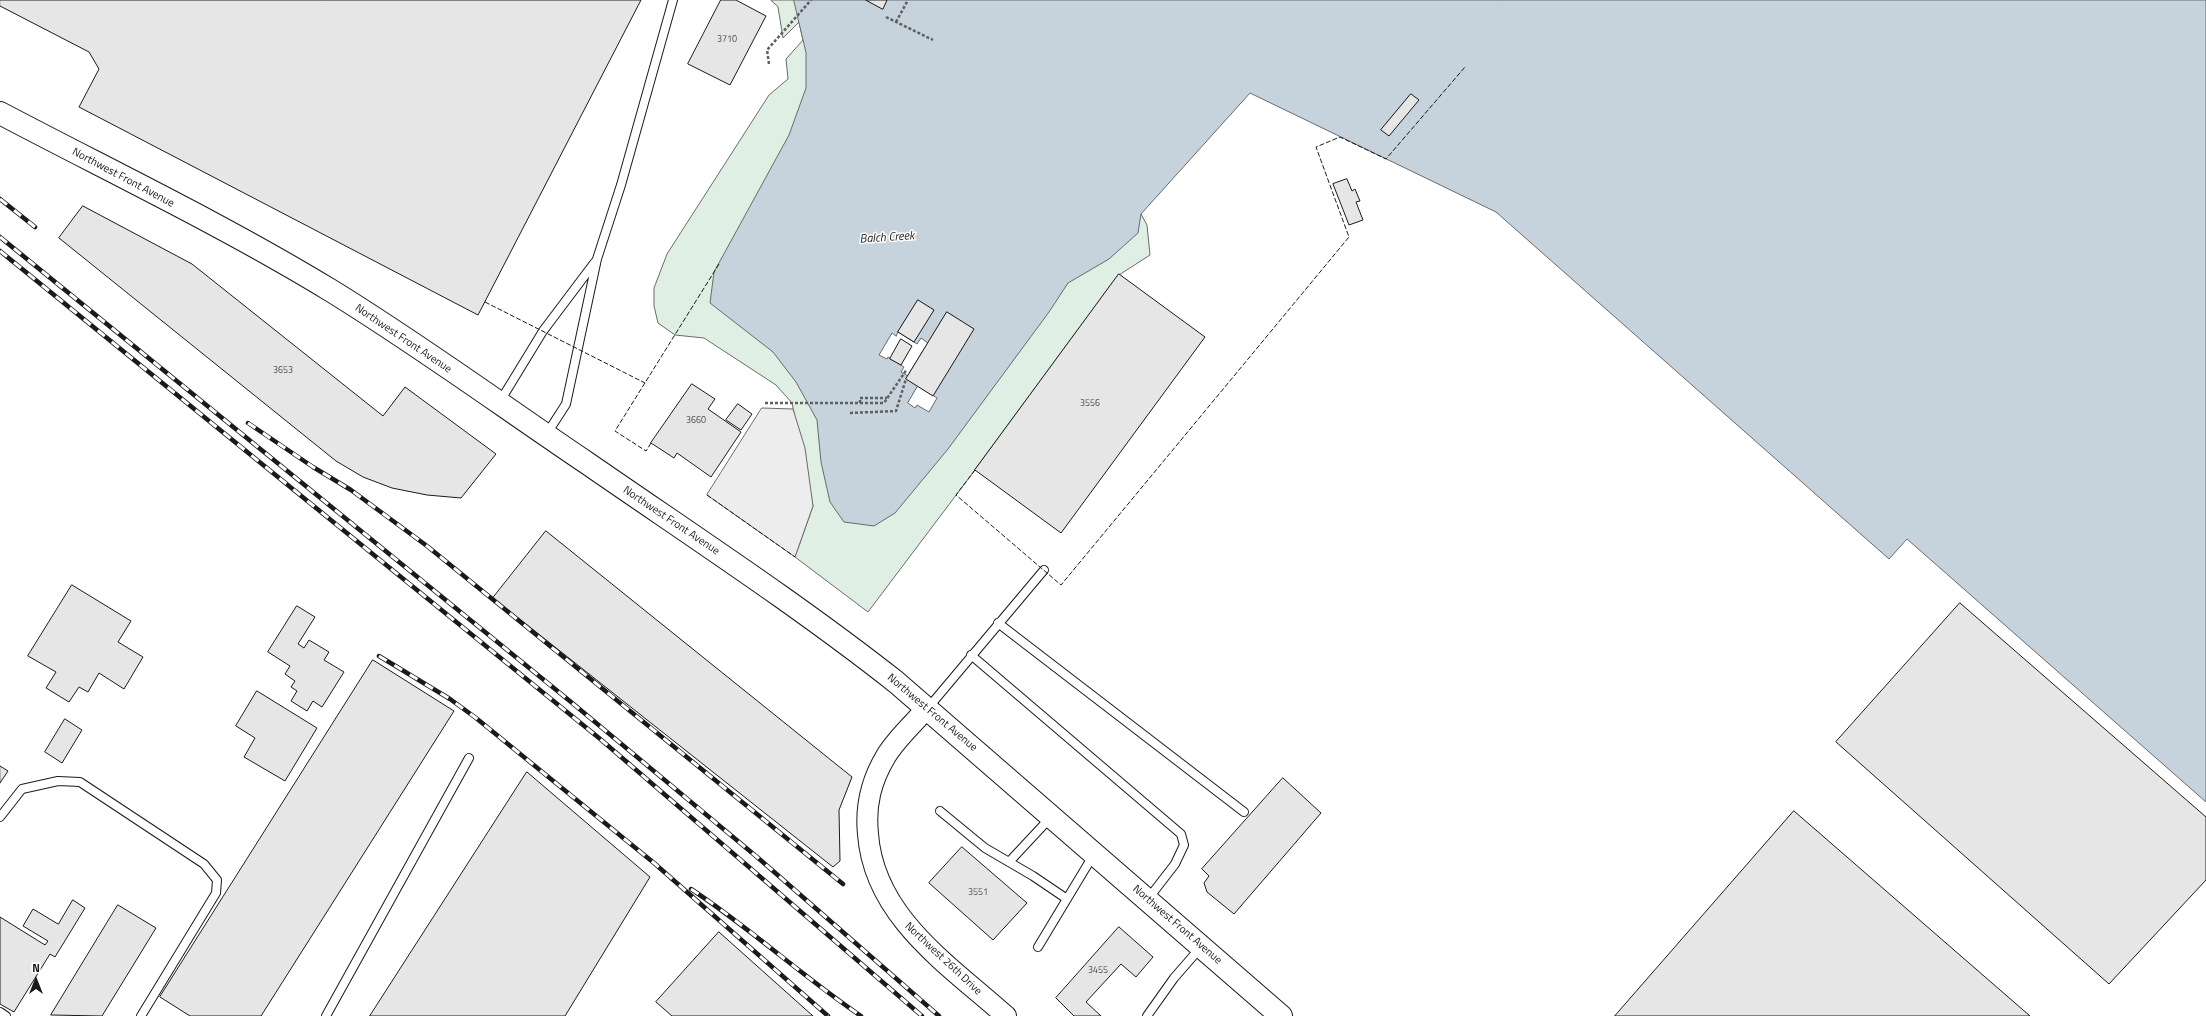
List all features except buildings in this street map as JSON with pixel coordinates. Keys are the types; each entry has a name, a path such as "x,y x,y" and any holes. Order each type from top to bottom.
{"main road":[{"name":"Northwest Front Avenue","path":"0,113 280,261 366,313 750,574 846,642 927,708 1281,1016"}],"street":[{"name":"Northwest 26th Drive","path":"927,708 886,755 873,782 866,816 869,847 876,875 884,894 907,926 1006,1016"}],"lane":[{"path":"546,436 566,404 596,259 621,185 673,0"},
{"path":"499,403 543,331 596,259"},
{"path":"927,708 1044,570"},
{"path":"998,623 1244,812"},
{"path":"971,655 1181,834 1184,845 1175,864 1148,900"},
{"path":"326,1016 470,758"},
{"path":"0,817 22,789 58,780 80,782 204,864 217,880 216,892 141,1016"},
{"path":"940,811 985,848 1067,899"},
{"path":"1009,862 1052,816"},
{"path":"1038,947 1095,854"},
{"path":"1147,1016 1174,978 1202,947"},
{"path":"0,1012 6,1016"}],"path":[{"path":"769,64 767,50 811,0"},
{"path":"896,22 908,0"},
{"path":"886,17 933,40"},
{"path":"766,403 884,403 907,369"},
{"path":"850,413 896,411 906,379"},
{"path":"860,403 860,398 887,398"}],"green space":[{"path":"771,0 848,0 985,352 1141,214 1147,225 1150,255 1119,275 868,612 795,557 813,506 792,403 776,385 704,338 675,335 658,323 654,306 654,288 667,254 769,95 788,79 786,59 803,40 799,22 783,38 778,7"}],"shaded area":[{"path":"762,408 793,409 805,448 813,506 795,557 707,495"}],"water":[{"name":"Balch Creek","path":"794,0 2206,0 2206,802 1907,539 1889,559 1496,212 1250,93 1141,214 1138,233 1109,259 1068,283 1049,312 948,449 895,513 874,526 844,522 830,502 821,462 817,420 796,382 773,352 710,303 714,272 789,135 806,88 806,53"}],"pier":[{"path":"898,332 917,344 921,338 928,343 908,376 901,372 904,367 888,357 887,359 879,355 892,333 896,336"},
{"path":"918,386 937,398 929,412 917,405 915,408 908,403"}],"railway":[{"path":"0,199 35,227"},
{"path":"0,237 571,702 757,857 939,1016"},
{"path":"0,251 599,738 922,1016"},
{"path":"248,423 313,467 351,490 427,546 843,884"},
{"path":"379,656 450,699 476,718 654,863 828,1016"},
{"path":"691,889 861,1016"}],"fence":[{"path":"975,470 956,495 1061,585 1349,237 1316,147 1340,137 1386,159 1465,67"},
{"path":"651,443 646,451 615,431 719,264"},
{"path":"485,302 645,383"},
{"path":"707,495 795,557"}]}
